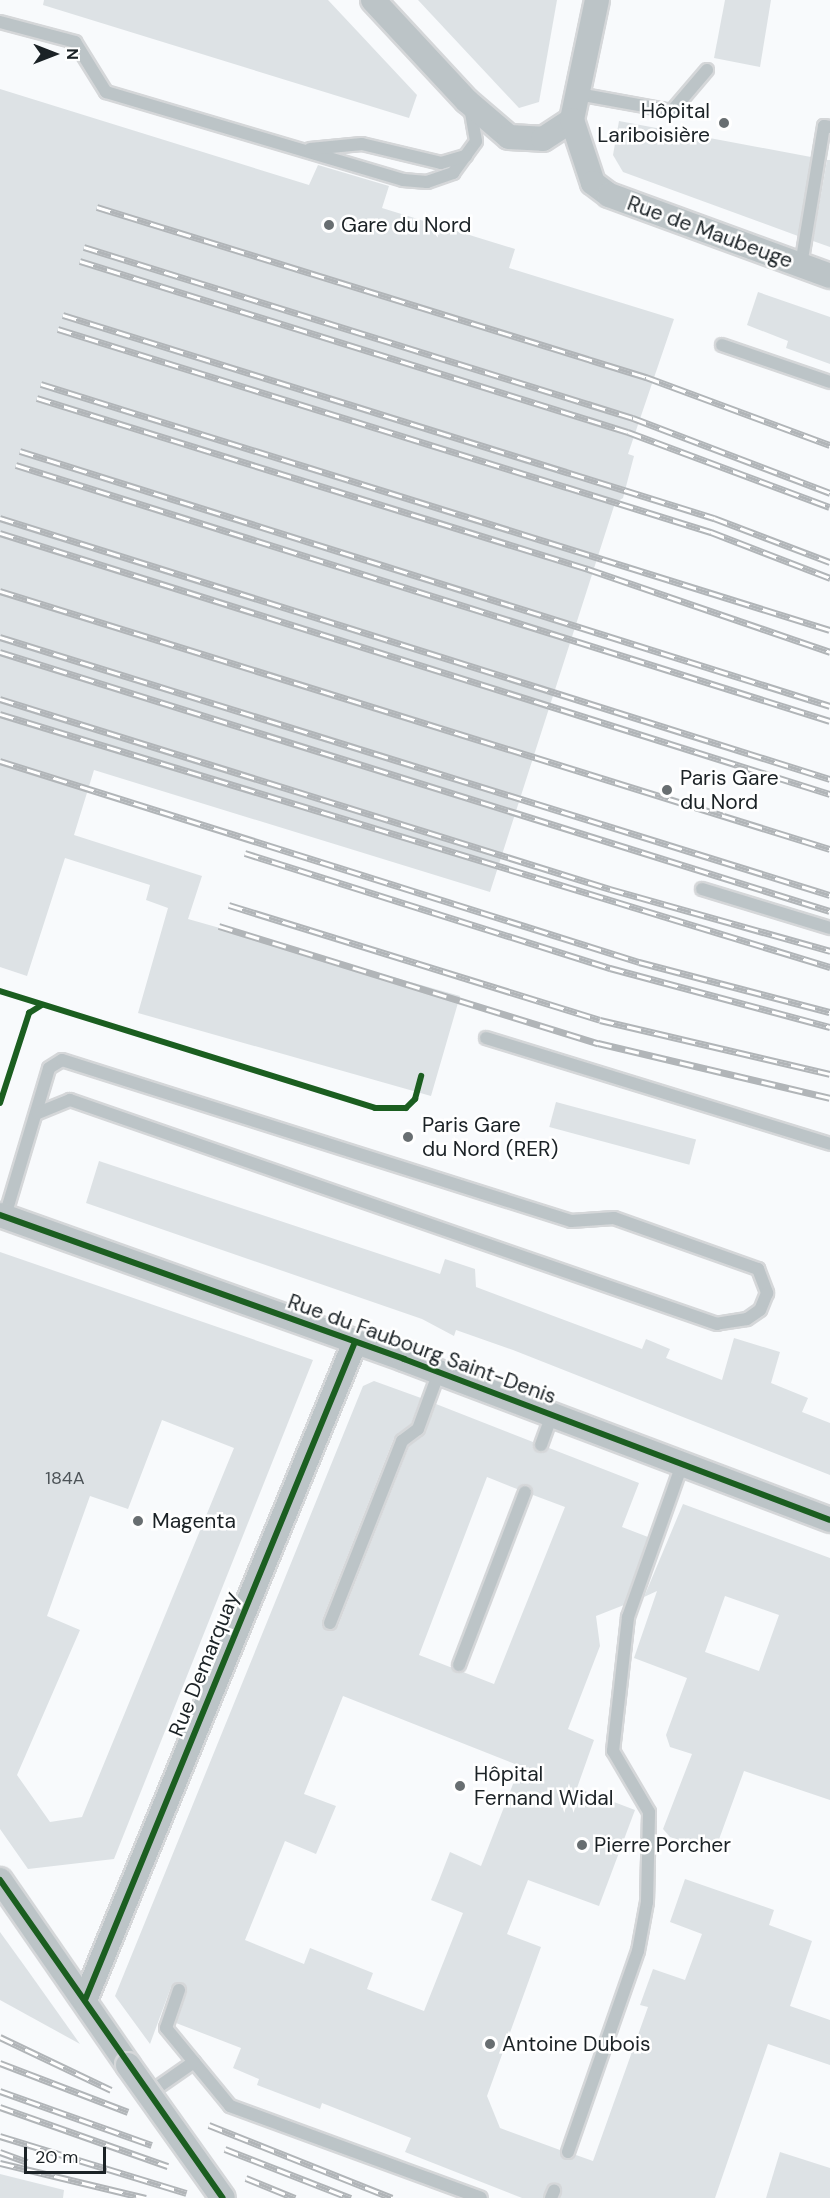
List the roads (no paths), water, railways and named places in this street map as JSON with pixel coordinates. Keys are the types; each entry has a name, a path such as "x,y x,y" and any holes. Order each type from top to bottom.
{"street":[{"path":"374,0 467,101 495,128 520,141 543,140 572,120 597,0"},
{"name":"Rue de Maubeuge","path":"572,120 593,183 609,195 830,276"},
{"name":"Rue du Faubourg Saint-Denis","path":"3,1216 439,1372 683,1462 830,1520"},
{"name":"Rue Demarquay","path":"85,2000 355,1342"},
{"path":"0,1880 128,2065 157,2088 224,2198"}],"lane":[{"path":"0,22 75,42 106,92 418,183 447,177 470,154 476,131 467,101"},
{"path":"578,94 672,111 707,70"},
{"path":"801,265 824,126 830,127"},
{"path":"297,148 362,144 441,163 470,154"},
{"path":"722,345 830,382"},
{"path":"702,889 830,928"},
{"path":"486,1038 830,1144"},
{"path":"3,1216 50,1068 62,1060 571,1221 614,1218 758,1269 767,1293 760,1310 747,1319 717,1324 70,1100 37,1113"},
{"path":"330,1623 402,1441 418,1429 439,1372"},
{"path":"541,1445 552,1414"},
{"path":"568,2152 638,1951 647,1902 649,1812 613,1751 628,1617 683,1462"},
{"path":"459,1665 525,1492"},
{"path":"179,1990 166,2028 230,2106 481,2198"},
{"path":"157,2088 194,2062"}],"railway":[{"path":"97,207 646,377 830,445"},
{"path":"84,247 633,418 830,493"},
{"path":"80,261 628,432 830,507"},
{"path":"63,315 714,518 830,562"},
{"path":"58,329 711,532 830,578"},
{"path":"41,384 830,630"},
{"path":"37,398 588,569 830,652"},
{"path":"20,451 830,706"},
{"path":"16,465 830,721"},
{"path":"0,518 830,779"},
{"path":"0,533 830,794"},
{"path":"0,591 830,849"},
{"path":"0,637 830,895"},
{"path":"0,652 830,911"},
{"path":"0,699 610,889 830,951"},
{"path":"0,714 830,967"},
{"path":"0,761 639,962 830,1012"},
{"path":"245,853 610,968 830,1027"},
{"path":"229,905 600,1020 830,1074"},
{"path":"219,926 598,1043 830,1098"},
{"path":"0,2037 111,2090"},
{"path":"0,2063 128,2112"},
{"path":"0,2091 152,2145"},
{"path":"0,2107 168,2166"},
{"path":"209,2125 392,2198"},
{"path":"0,2136 186,2193"},
{"path":"225,2149 351,2198"},
{"path":"0,2152 27,2162"},
{"path":"0,2163 146,2198"},
{"path":"246,2178 295,2198"}],"place":[{"name":"Hôpital Lariboisière","path":"724,123"},
{"name":"Gare du Nord","path":"329,225"},
{"name":"Paris Gare du Nord","path":"667,790"},
{"name":"Paris Gare du Nord (RER)","path":"408,1137"},
{"name":"Magenta","path":"138,1521"},
{"name":"Hôpital Fernand Widal","path":"460,1786"},
{"name":"Pierre Porcher","path":"582,1845"},
{"name":"Antoine Dubois","path":"490,2044"}]}
